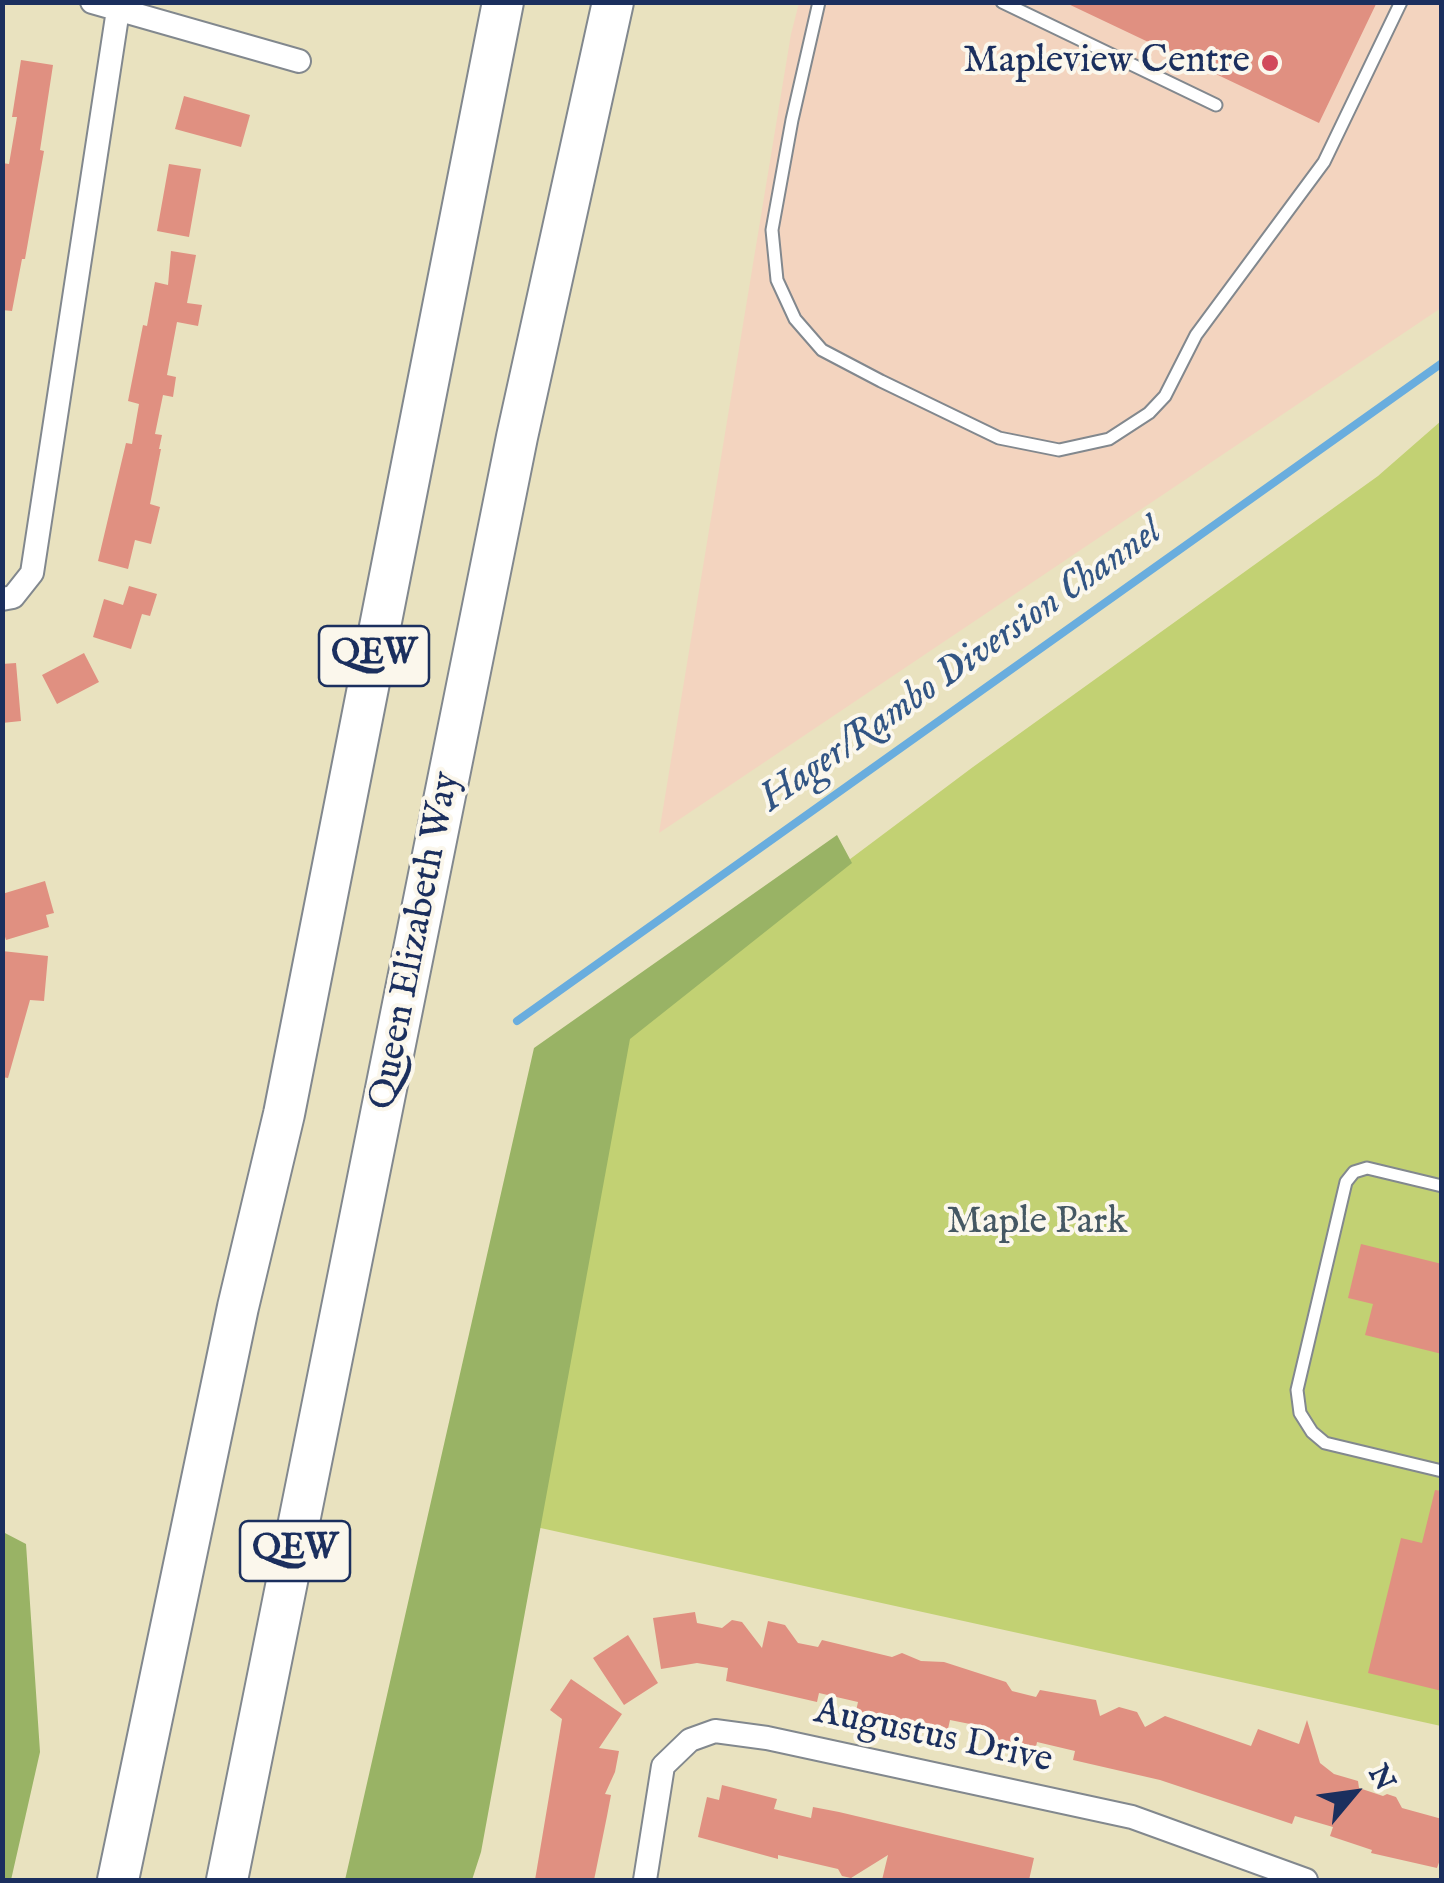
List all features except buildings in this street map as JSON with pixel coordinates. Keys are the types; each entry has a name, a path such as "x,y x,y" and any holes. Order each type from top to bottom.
{"highway":[{"name":"QEW","path":"118,1880 238,1307 284,1114 502,2"},
{"name":"Queen Elizabeth Way","path":"228,1880 517,437 613,2"}],"street":[{"path":"92,2 299,61"},
{"path":"2,598 13,596 32,573 118,10"},
{"name":"Augustus Drive","path":"644,1880 663,1766 690,1740 716,1731 766,1738 1132,1817 1306,1880"}],"lane":[{"path":"819,2 772,230 777,280 794,319 822,350 881,381 1000,438 1060,450 1084,447 1128,430 1164,396 1196,335 1324,162 1401,2"},
{"path":"1002,2 1216,105"},
{"path":"1442,1186 1367,1168 1354,1172 1346,1182 1296,1390 1300,1413 1325,1443 1442,1471"}],"shaded area":[{"path":"799,3 1441,3 1441,308 659,833 791,34"}],"green space":[{"name":"Maple Park","path":"1441,421 1441,1726 536,1527 626,1027 973,767 1378,476"},
{"path":"837,835 852,863 630,1039 481,1852 472,1880 345,1880 534,1048"},
{"path":"3,1532 26,1544 40,1752 11,1880 2,1880"}],"waterway":[{"name":"Hager/Rambo Diversion Channel","path":"517,1021 1442,363"}],"place":[{"name":"Mapleview Centre","path":"1270,63"}]}
